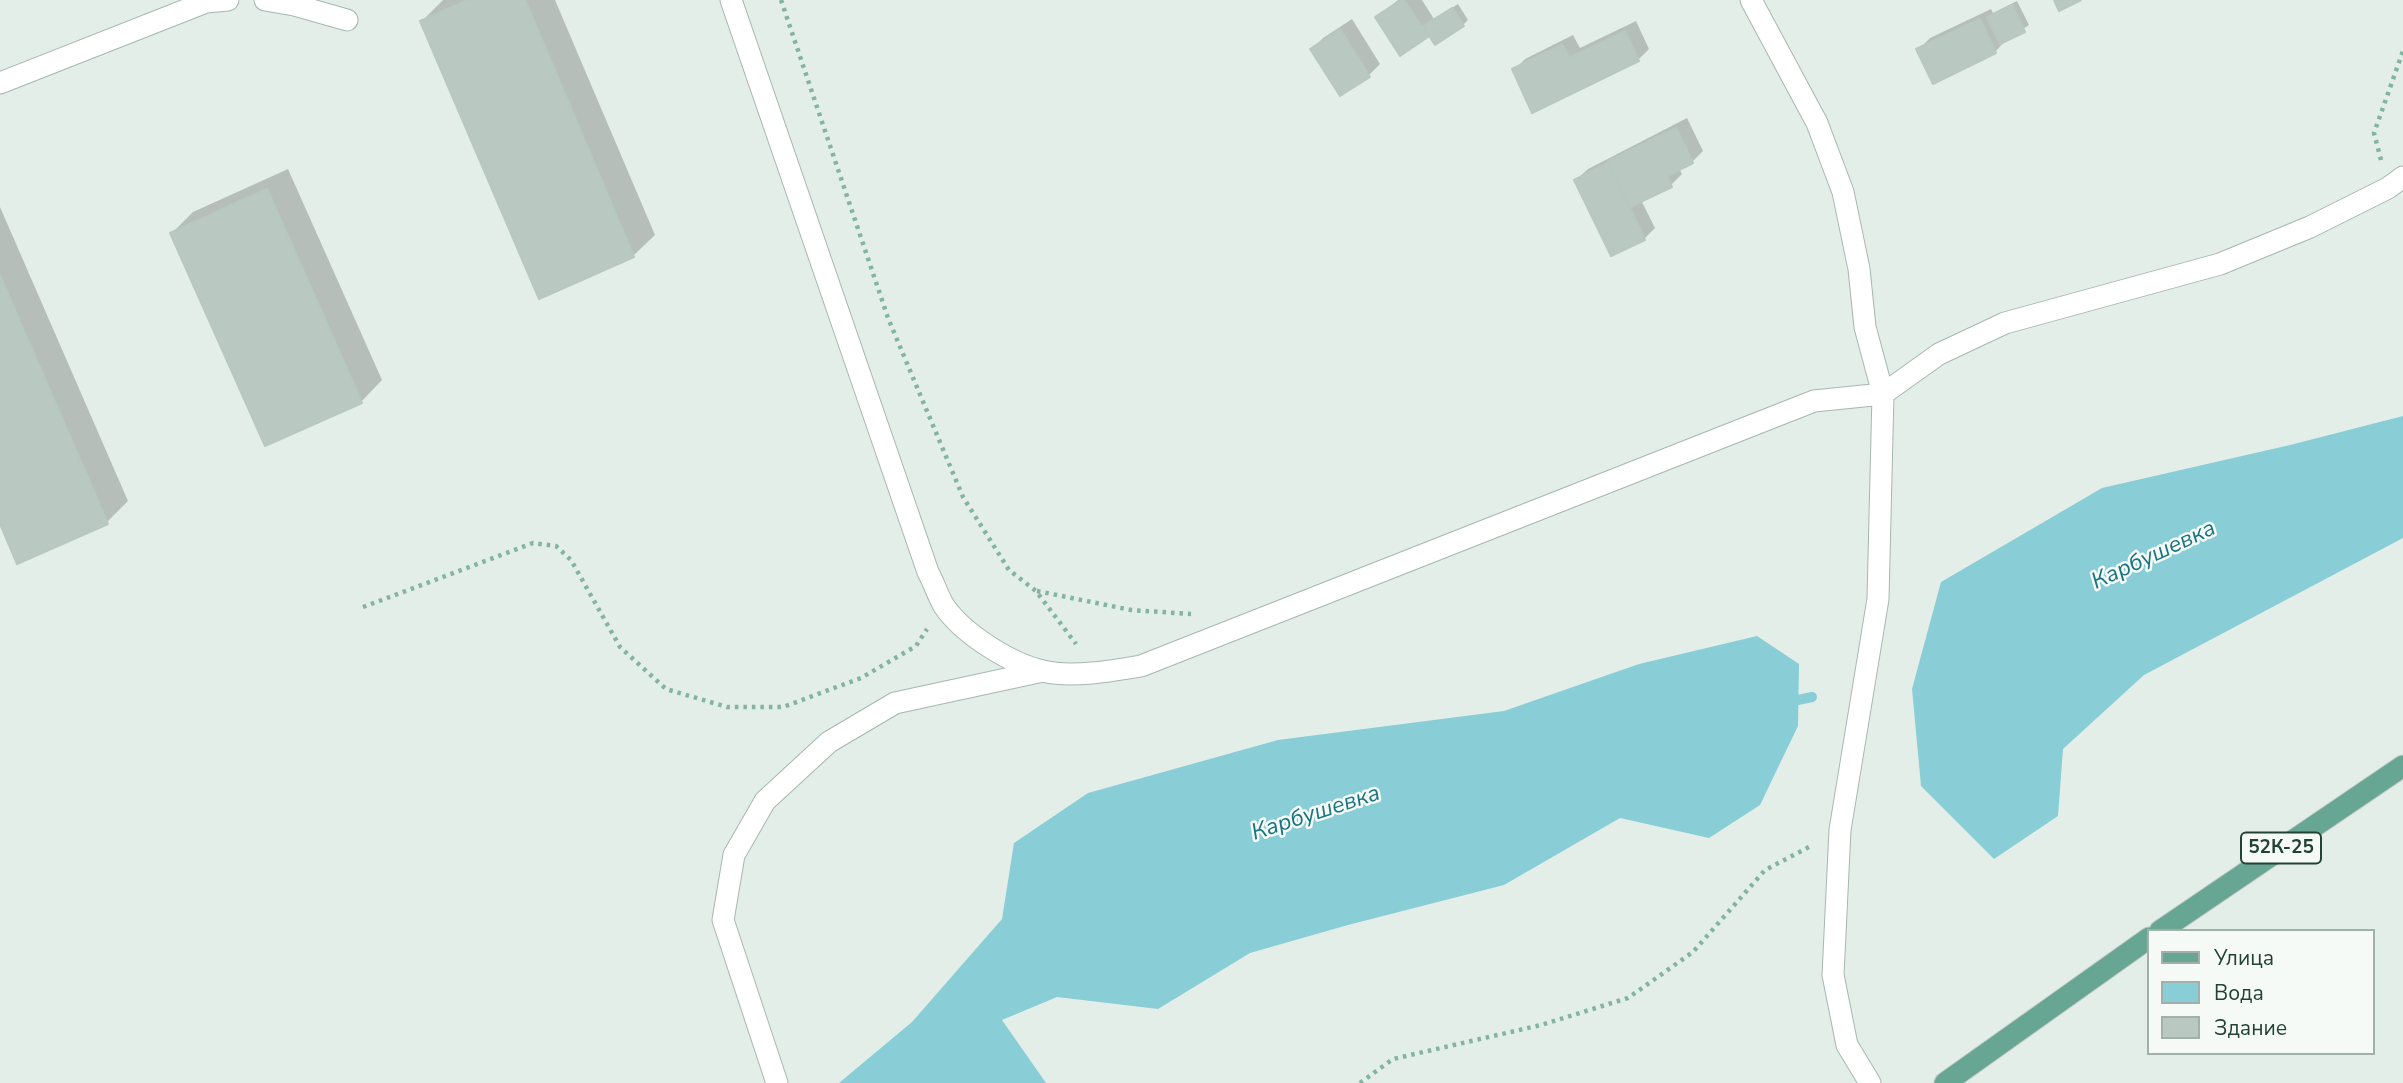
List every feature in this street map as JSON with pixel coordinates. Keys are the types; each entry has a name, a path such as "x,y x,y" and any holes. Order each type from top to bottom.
{"main road":[{"name":"52К-25","path":"2163,929 2403,766"},
{"path":"1945,1083 2148,939"}],"street":[{"path":"0,83 206,2 228,0"},
{"path":"265,0 347,20"},
{"path":"731,0 928,572 944,606 968,633 1002,654 1043,671"},
{"path":"1751,0 1817,123 1843,192 1859,269 1865,327 1883,394 1878,599 1840,830 1833,975 1847,1045 1870,1083"},
{"path":"777,1083 723,920 734,855 765,801 829,742 895,703 1043,671 1098,673 1141,666 1814,401 1883,394 1939,354 2005,323 2220,264 2311,228 2396,183"}],"path":[{"path":"781,0 888,318 963,497 1009,570 1036,591 1098,673"},
{"path":"2396,183 2374,133 2403,51"},
{"path":"363,607 533,543 556,546 571,560 620,647 666,689 727,707 783,707 861,678 916,646 944,606"},
{"path":"1036,591 1131,610 1196,614"},
{"path":"1360,1083 1393,1059 1541,1025 1628,998 1693,952 1765,870 1840,830"}],"water":[{"path":"2403,416 2403,538 2144,675 2063,749 2058,816 1994,859 1921,786 1912,689 1941,582 2102,488"},
{"path":"1757,636 1799,664 1798,726 1760,805 1709,838 1620,818 1504,885 1250,953 1158,1009 1057,997 1002,1020 1046,1083 839,1083 912,1022 1002,919 1014,843 1088,793 1278,740 1504,711 1639,664"}],"building":[{"path":"468,0 525,0 634,257 539,299 420,21"},
{"path":"1404,0 1428,37 1400,56 1375,17"},
{"path":"2054,0 2081,0 2059,11"},
{"path":"2012,5 2025,32 2000,44 1987,17"},
{"path":"1452,8 1464,26 1435,45 1423,26"},
{"path":"1980,19 1996,53 1933,84 1916,49"},
{"path":"1340,29 1370,77 1340,96 1310,49"},
{"path":"1625,31 1639,61 1532,113 1512,69 1562,45 1569,58"},
{"path":"1676,128 1693,163 1667,176 1672,187 1630,207 1608,161"},
{"path":"1608,163 1645,240 1611,256 1574,180"},
{"path":"267,189 362,403 265,446 170,233"},
{"path":"0,276 108,524 17,564 0,524"}],"waterway":[{"name":"Карбушевка","path":"1784,703 1812,697"}]}
